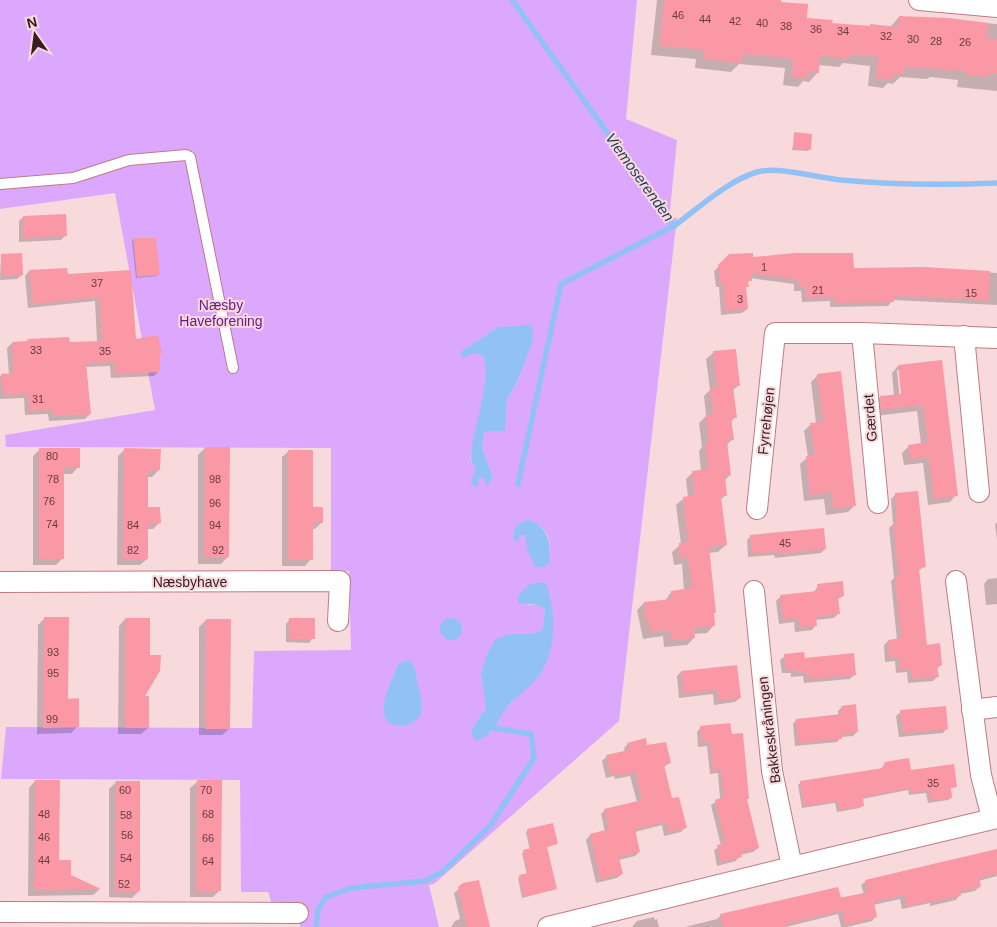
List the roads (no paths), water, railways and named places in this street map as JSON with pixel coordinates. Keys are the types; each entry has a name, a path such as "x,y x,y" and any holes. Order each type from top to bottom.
{"street":[{"path":"919,0 997,7"},
{"path":"862,333 997,338"},
{"name":"Fyrrehøjen","path":"757,509 775,334 862,333"},
{"name":"Gærdet","path":"862,333 878,503"},
{"path":"964,336 979,492"},
{"name":"Næsbyhave","path":"0,582 340,581 338,621"},
{"path":"548,927 995,818 981,775 956,581"},
{"name":"Bakkeskråningen","path":"754,591 772,771 792,868"},
{"path":"972,710 997,707"},
{"path":"0,912 298,913"}],"lane":[{"path":"0,184 73,178 128,160 186,155 190,157 234,368"}],"water":[{"path":"532,325 533,341 519,378 507,400 505,431 485,431 482,447 493,477 487,486 483,477 478,479 478,487 474,486 471,481 476,470 471,458 472,446 484,390 485,365 483,356 474,353 463,358 460,352 498,327"},
{"path":"529,520 541,527 548,538 550,550 549,564 539,568 535,566 527,549 525,535 520,536 518,542 514,541 516,526 521,522"},
{"path":"538,582 546,583 552,605 552,640 546,663 533,683 510,704 489,733 475,741 471,730 486,708 481,673 487,654 496,639 509,634 538,633 543,627 545,610 537,605 518,603 518,596 528,585"},
{"path":"451,618 459,621 462,629 459,637 451,640 443,637 440,629 443,621"},
{"path":"408,660 414,666 416,672 422,707 417,720 406,725 394,725 386,719 384,713 385,701 398,664"}],"waterway":[{"name":"Viemoserenden","path":"512,0 674,226 735,182 757,172 776,170 831,179 880,183 997,183"},
{"path":"518,484 561,284 674,226"},
{"path":"316,927 318,910 326,897 351,888 425,881 442,872 490,826 534,758 531,734 495,728"}],"park label":[{"name":"Næsby Haveforening","path":"221,314"}]}
